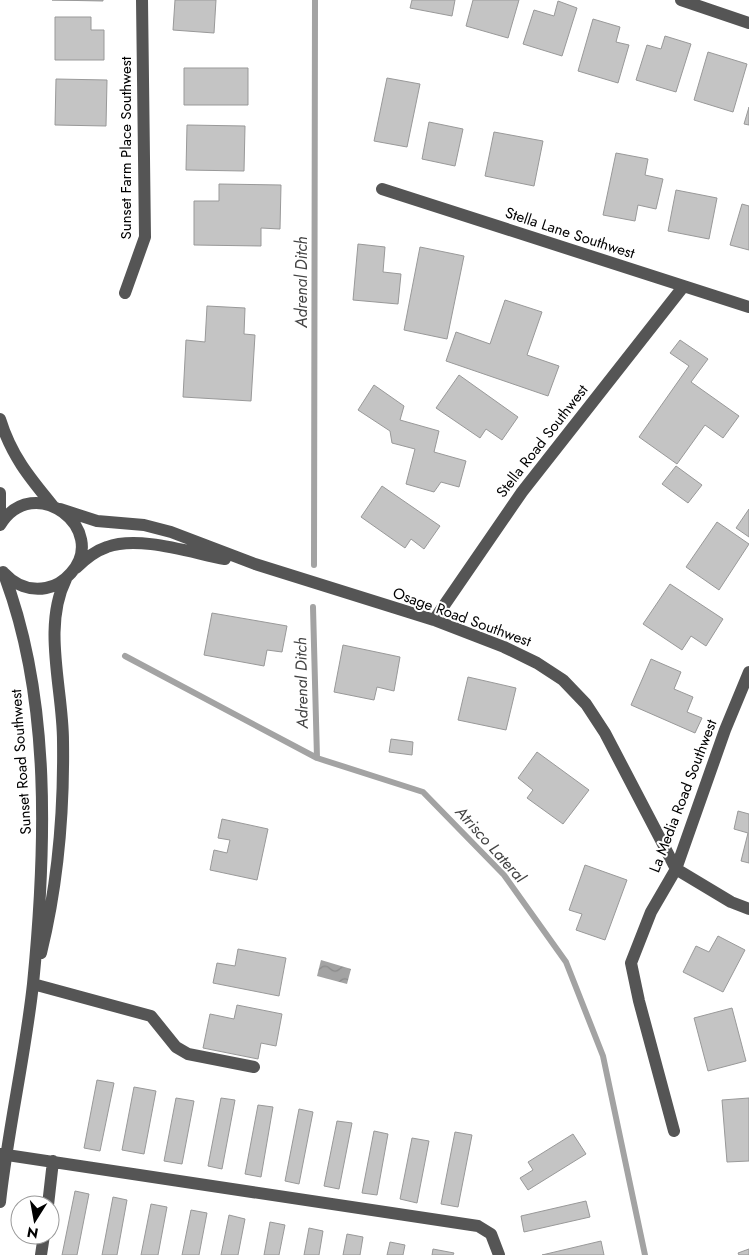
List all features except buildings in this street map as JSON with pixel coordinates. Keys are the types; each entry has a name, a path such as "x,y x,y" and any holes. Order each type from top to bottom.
{"street":[{"name":"Sunset Farm Place Southwest","path":"125,293 145,237 142,0"},
{"path":"681,0 749,23"},
{"name":"Stella Lane Southwest","path":"382,189 749,307"},
{"name":"Stella Road Southwest","path":"434,620 522,492 683,287"},
{"path":"0,419 6,440 19,463 56,507"},
{"path":"0,493 0,509"},
{"name":"Osage Road Southwest","path":"0,525 11,512 23,505 38,503 97,521 158,528 255,564 434,620 504,646 537,663 563,680 586,704 605,733 676,870"},
{"name":"Sunset Road Southwest","path":"0,1202 3,1154 33,984 52,899 60,840 63,739 54,610 58,593 70,575 81,552 80,538 75,524 56,507"},
{"name":"Osage Road Southwest","path":"70,575 87,558 108,546 136,543 255,564"},
{"path":"2,569 13,582 33,589 47,588 70,575"},
{"name":"Sunset Road Southwest","path":"2,569 18,613 28,656 42,787 42,856 33,984"},
{"name":"La Media Road Southwest","path":"674,1131 639,1001 631,962 652,912 676,870 725,730 749,672"},
{"path":"676,870 731,902 749,909"},
{"path":"33,984 151,1016 176,1047 188,1054 254,1067"},
{"path":"3,1154 478,1226 491,1234 499,1255"},
{"path":"49,1195 54,1161"}],"water":[{"path":"321,960 351,969 347,984 317,976"}],"waterway":[{"name":"Adrenal Ditch","path":"314,565 315,0"},
{"name":"Adrenal Ditch","path":"313,607 317,758"},
{"name":"Atrisco Lateral","path":"125,656 317,758 423,792 504,875 566,962 603,1056 645,1255"}]}
